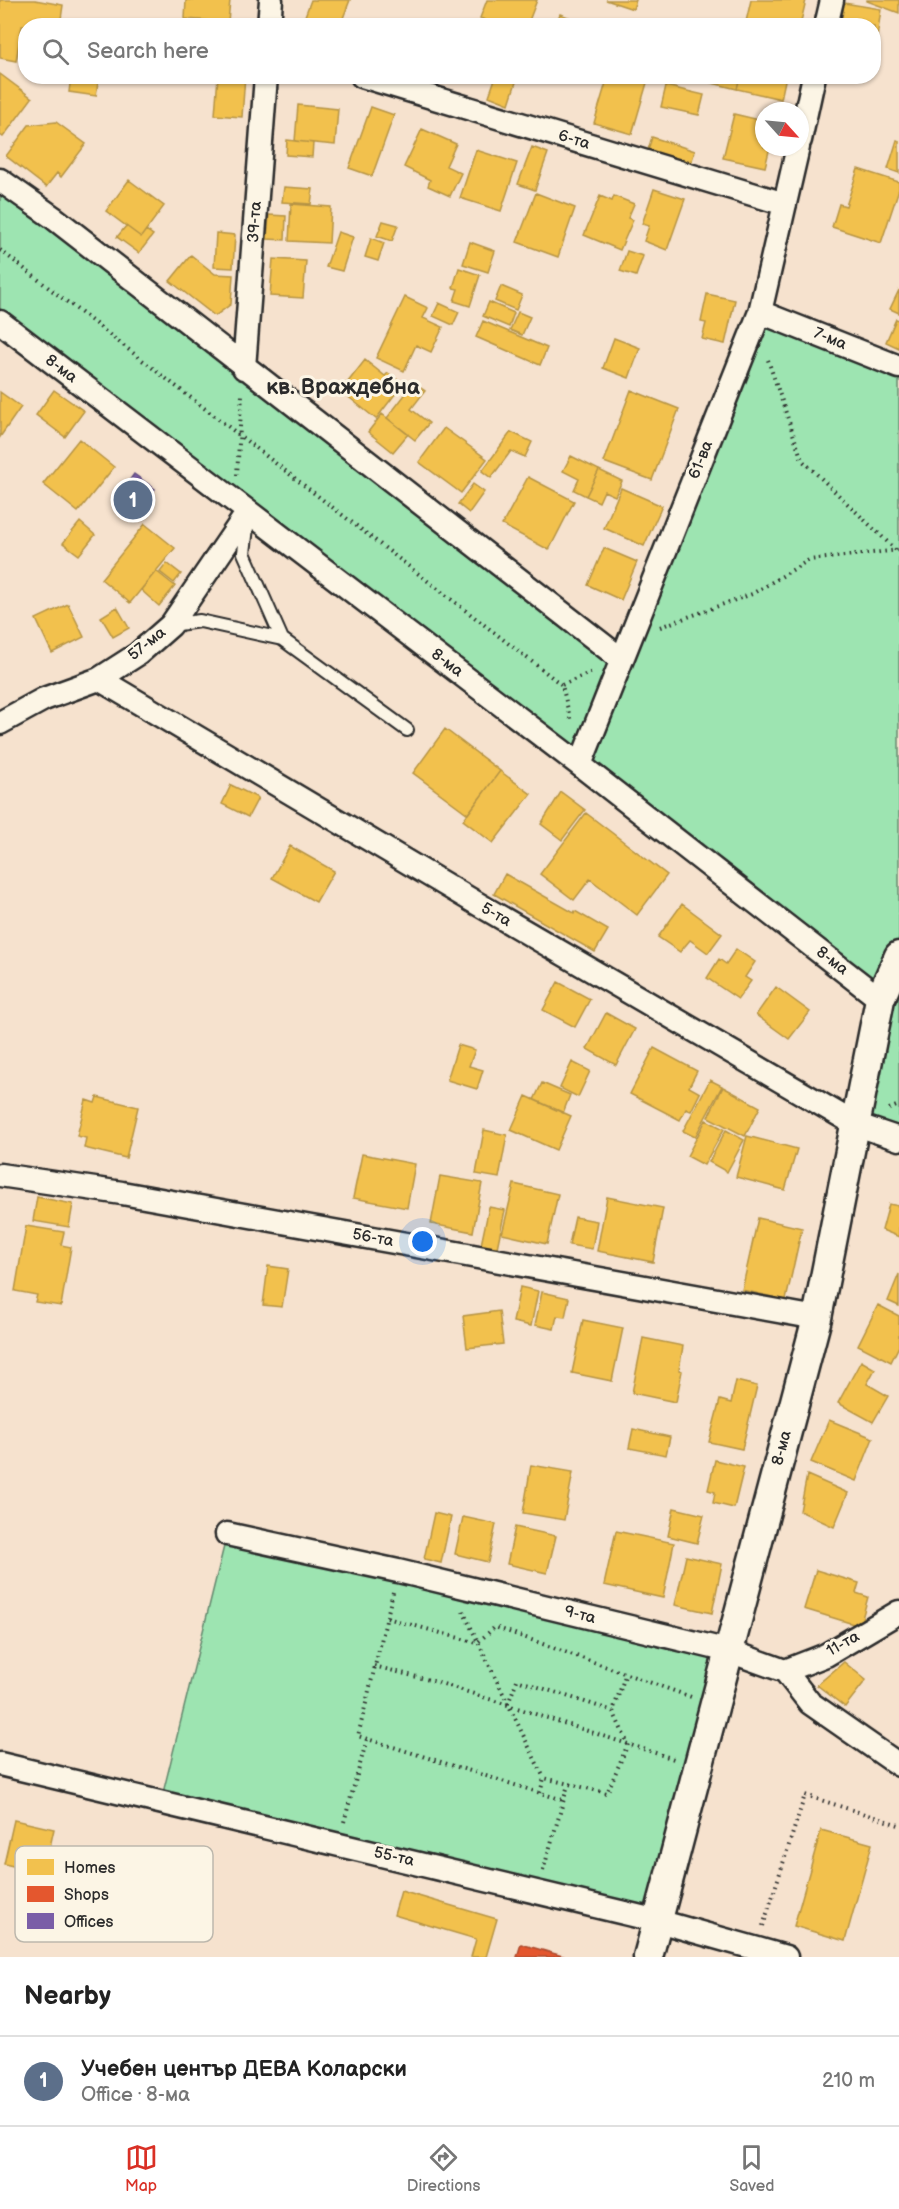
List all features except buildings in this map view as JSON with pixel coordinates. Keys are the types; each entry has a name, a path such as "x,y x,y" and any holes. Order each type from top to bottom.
{"street":[{"path":"271,18 272,0"},
{"path":"828,18 832,0"},
{"name":"39-та","path":"244,368 265,84"},
{"name":"6-та","path":"388,84 785,204"},
{"path":"808,102 812,84"},
{"name":"61-ва","path":"580,765 760,312 796,156"},
{"path":"0,180 54,218 621,659"},
{"name":"7-ма","path":"760,312 899,367"},
{"name":"8-ма","path":"0,322 580,765 880,999 817,1318 648,1957"},
{"name":"57-ма","path":"0,723 44,699 99,679 138,654 171,625 248,512"},
{"name":"5-та","path":"99,679 467,898 855,1124 899,1139"},
{"path":"880,999 899,956"},
{"name":"56-та","path":"0,1176 122,1193 817,1318"},
{"name":"9-та","path":"227,1534 398,1571 729,1651 785,1671"},
{"name":"11-та","path":"785,1671 826,1655 899,1612"},
{"path":"785,1671 810,1703 899,1765"},
{"name":"55-та","path":"0,1764 658,1921 786,1957"}],"lane":[{"path":"248,512 243,553 282,639"},
{"path":"171,625 200,621 282,639 407,730"}],"path":[{"path":"0,250 562,685 580,765"},
{"path":"760,312 768,360 802,460 898,551"},
{"path":"244,368 237,484 248,512"},
{"path":"562,685 621,659 660,627 752,594 809,560 898,551"},
{"path":"398,1571 357,1736 563,1800"},
{"path":"449,1583 544,1778 540,1793"},
{"path":"387,1618 477,1643"},
{"path":"477,1643 495,1627 714,1706"},
{"path":"375,1666 437,1682 698,1767"},
{"path":"544,1778 606,1793 628,1744 613,1711 626,1673"},
{"path":"508,1705 517,1680 613,1711"},
{"path":"338,1844 367,1739"},
{"path":"537,1892 568,1785"},
{"path":"757,1947 805,1796 899,1825"}],"green space":[{"path":"0,180 621,659 760,312 899,367 899,1139 855,1124 880,998 0,322"},
{"path":"227,1534 729,1651 658,1921 161,1801"}],"place":[{"name":"Учебен център ДЕВА Коларски","path":"133,500"}],"district":[{"name":"кв. Враждебна","path":"343,387"}]}
